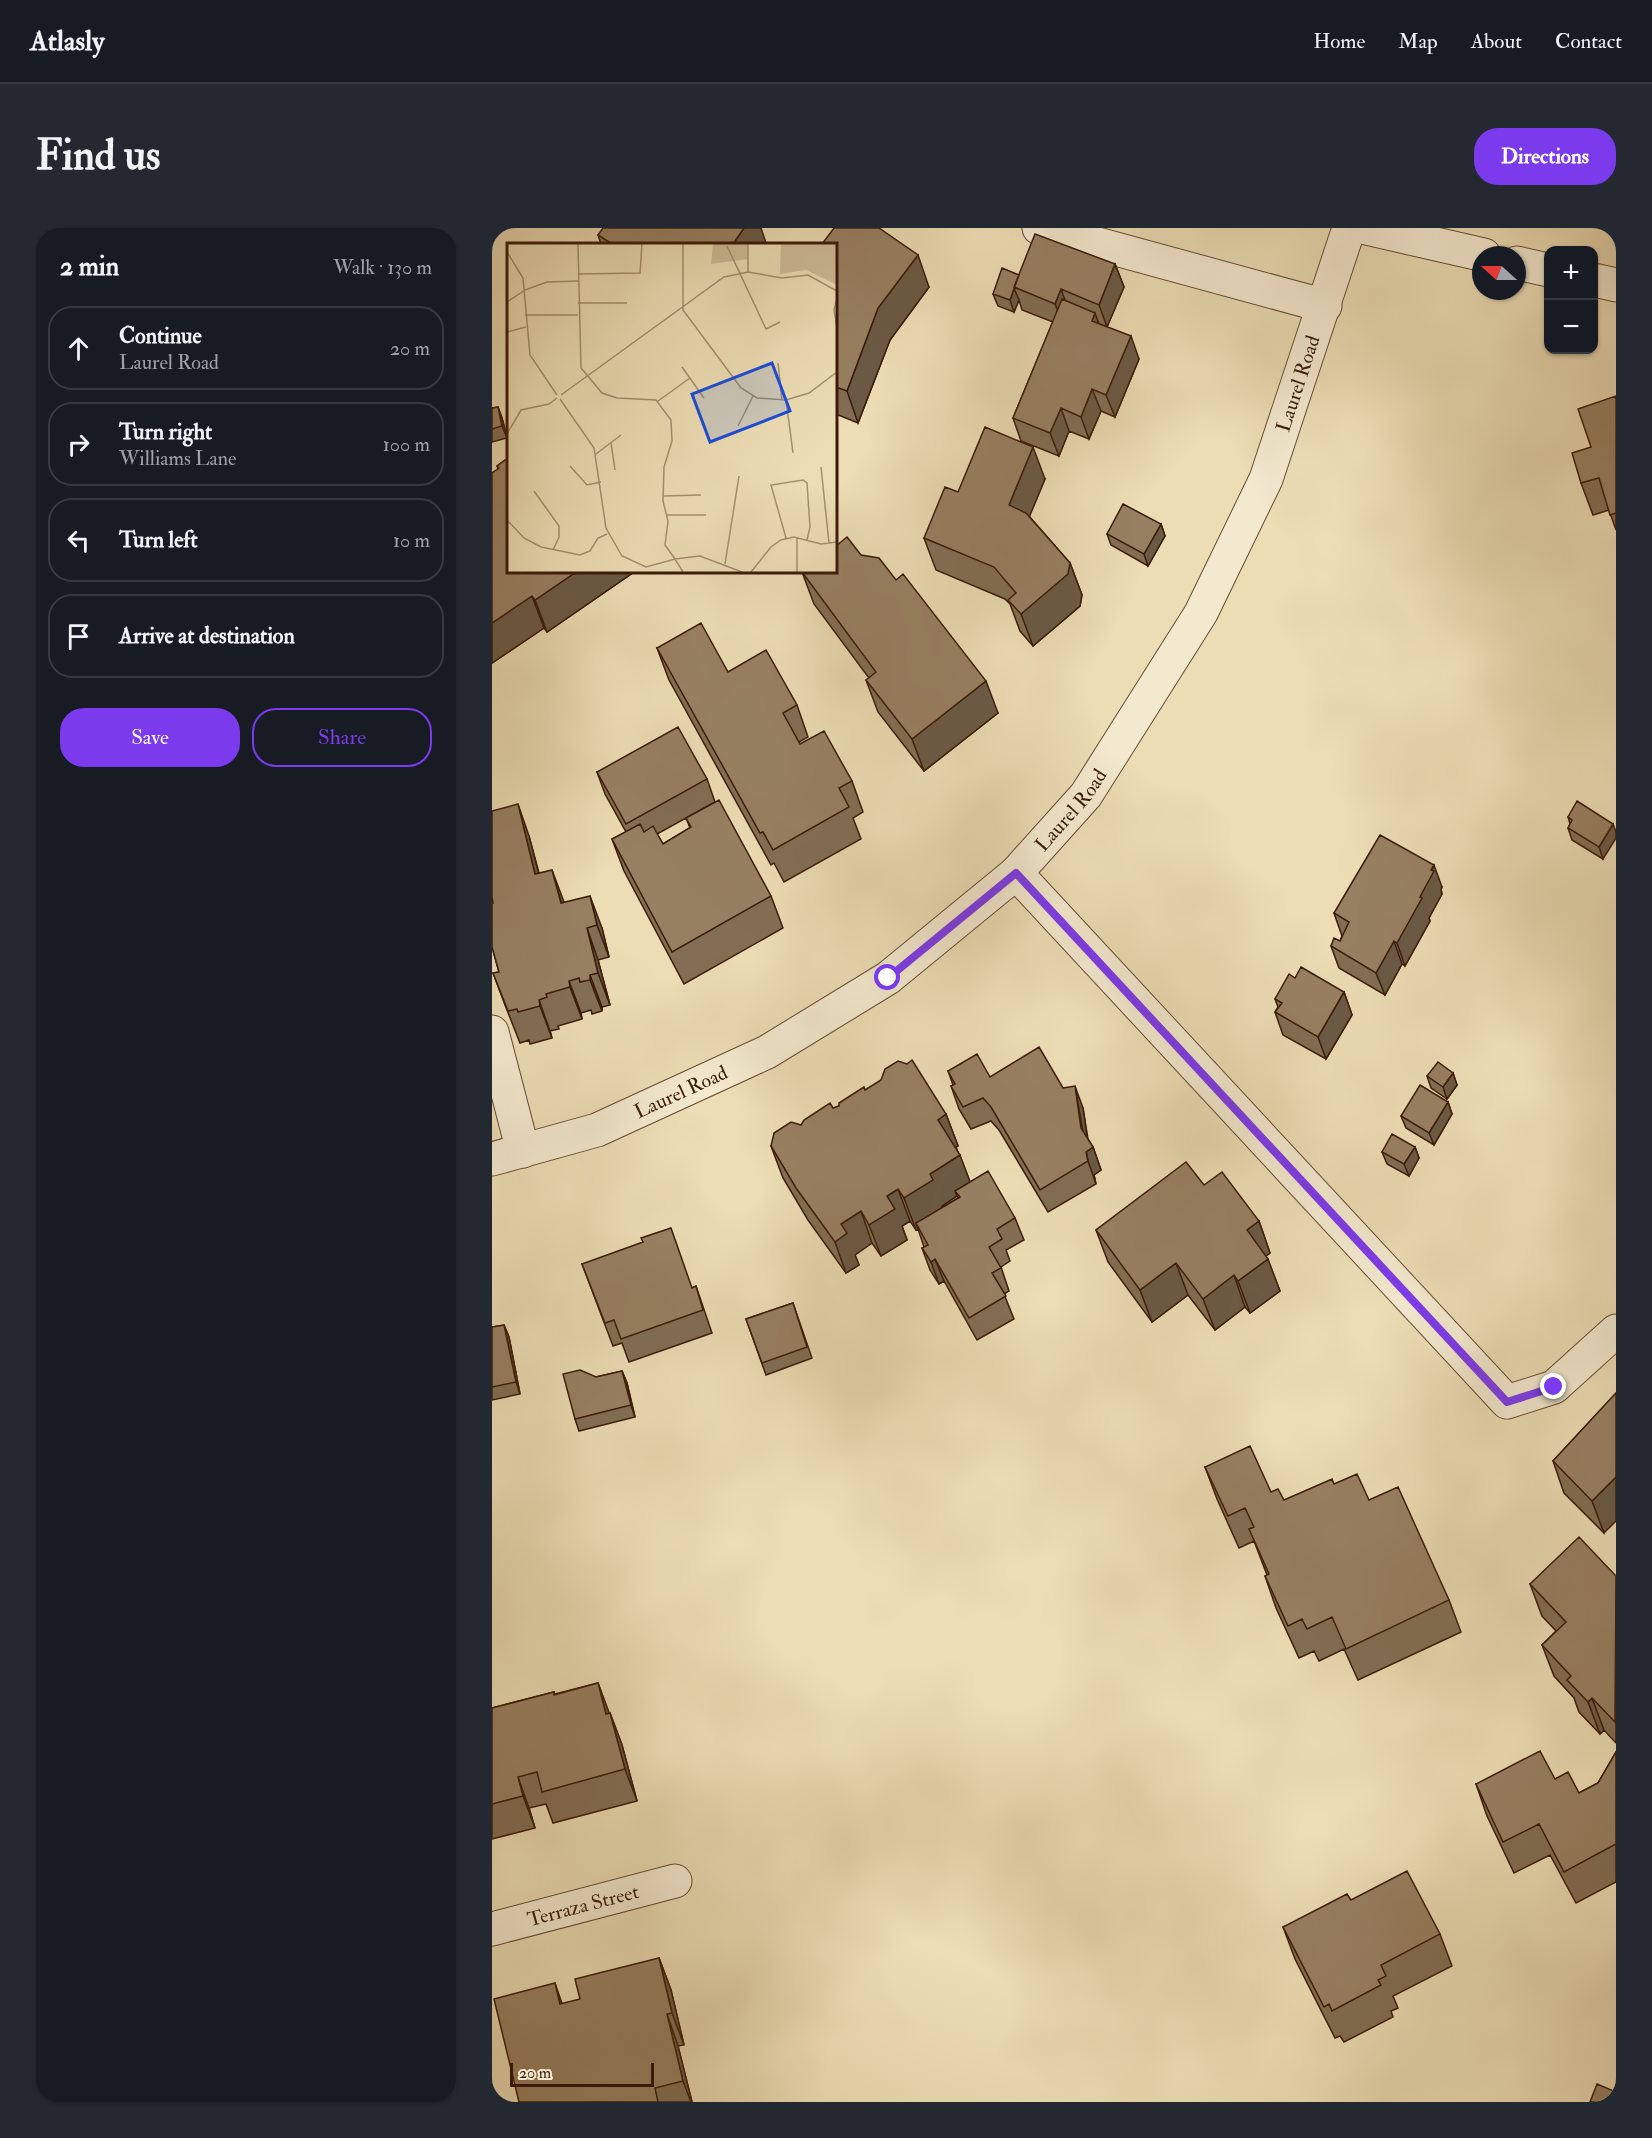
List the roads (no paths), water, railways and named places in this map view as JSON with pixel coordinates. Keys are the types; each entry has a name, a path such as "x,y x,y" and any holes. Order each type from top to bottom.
{"street":[{"path":"1039,228 1325,306"},
{"name":"Laurel Road","path":"492,1159 597,1130 767,1052 888,978 1016,873 1086,795 1201,613 1266,478 1349,228"},
{"path":"1366,228 1472,252"},
{"path":"1526,264 1544,269"},
{"path":"1598,281 1616,285"},
{"path":"1016,873 1507,1402 1554,1387 1616,1331"},
{"path":"492,1032 523,1151"},
{"name":"Terraza Street","path":"492,1929 675,1881"}]}
